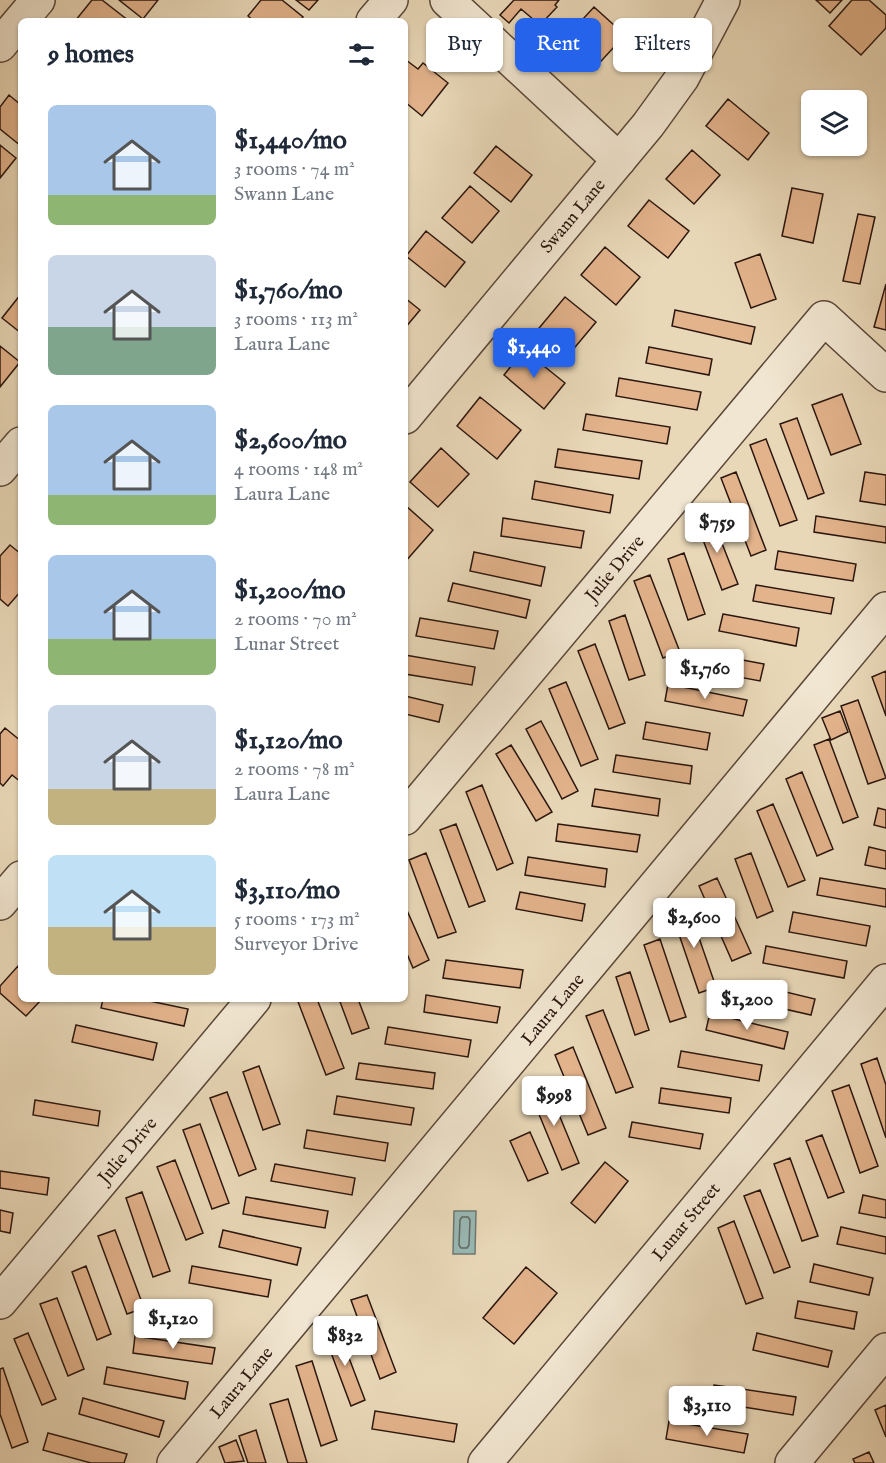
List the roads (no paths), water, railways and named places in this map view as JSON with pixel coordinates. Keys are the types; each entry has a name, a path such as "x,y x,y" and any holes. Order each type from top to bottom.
{"street":[{"path":"23,18 38,0"},
{"path":"376,18 391,0"},
{"path":"447,0 620,160"},
{"name":"Swann Lane","path":"408,413 648,125 682,78 723,0"},
{"path":"0,45 18,24"},
{"name":"Julie Drive","path":"408,814 824,318 886,375"},
{"path":"0,469 18,448"},
{"name":"Laura Lane","path":"174,1463 886,609"},
{"path":"0,903 18,882"},
{"name":"Lunar Street","path":"485,1463 886,981"},
{"name":"Julie Drive","path":"0,1302 251,1002"},
{"path":"792,1463 886,1350"}],"water":[{"path":"454,1211 476,1211 475,1254 453,1254"}]}
